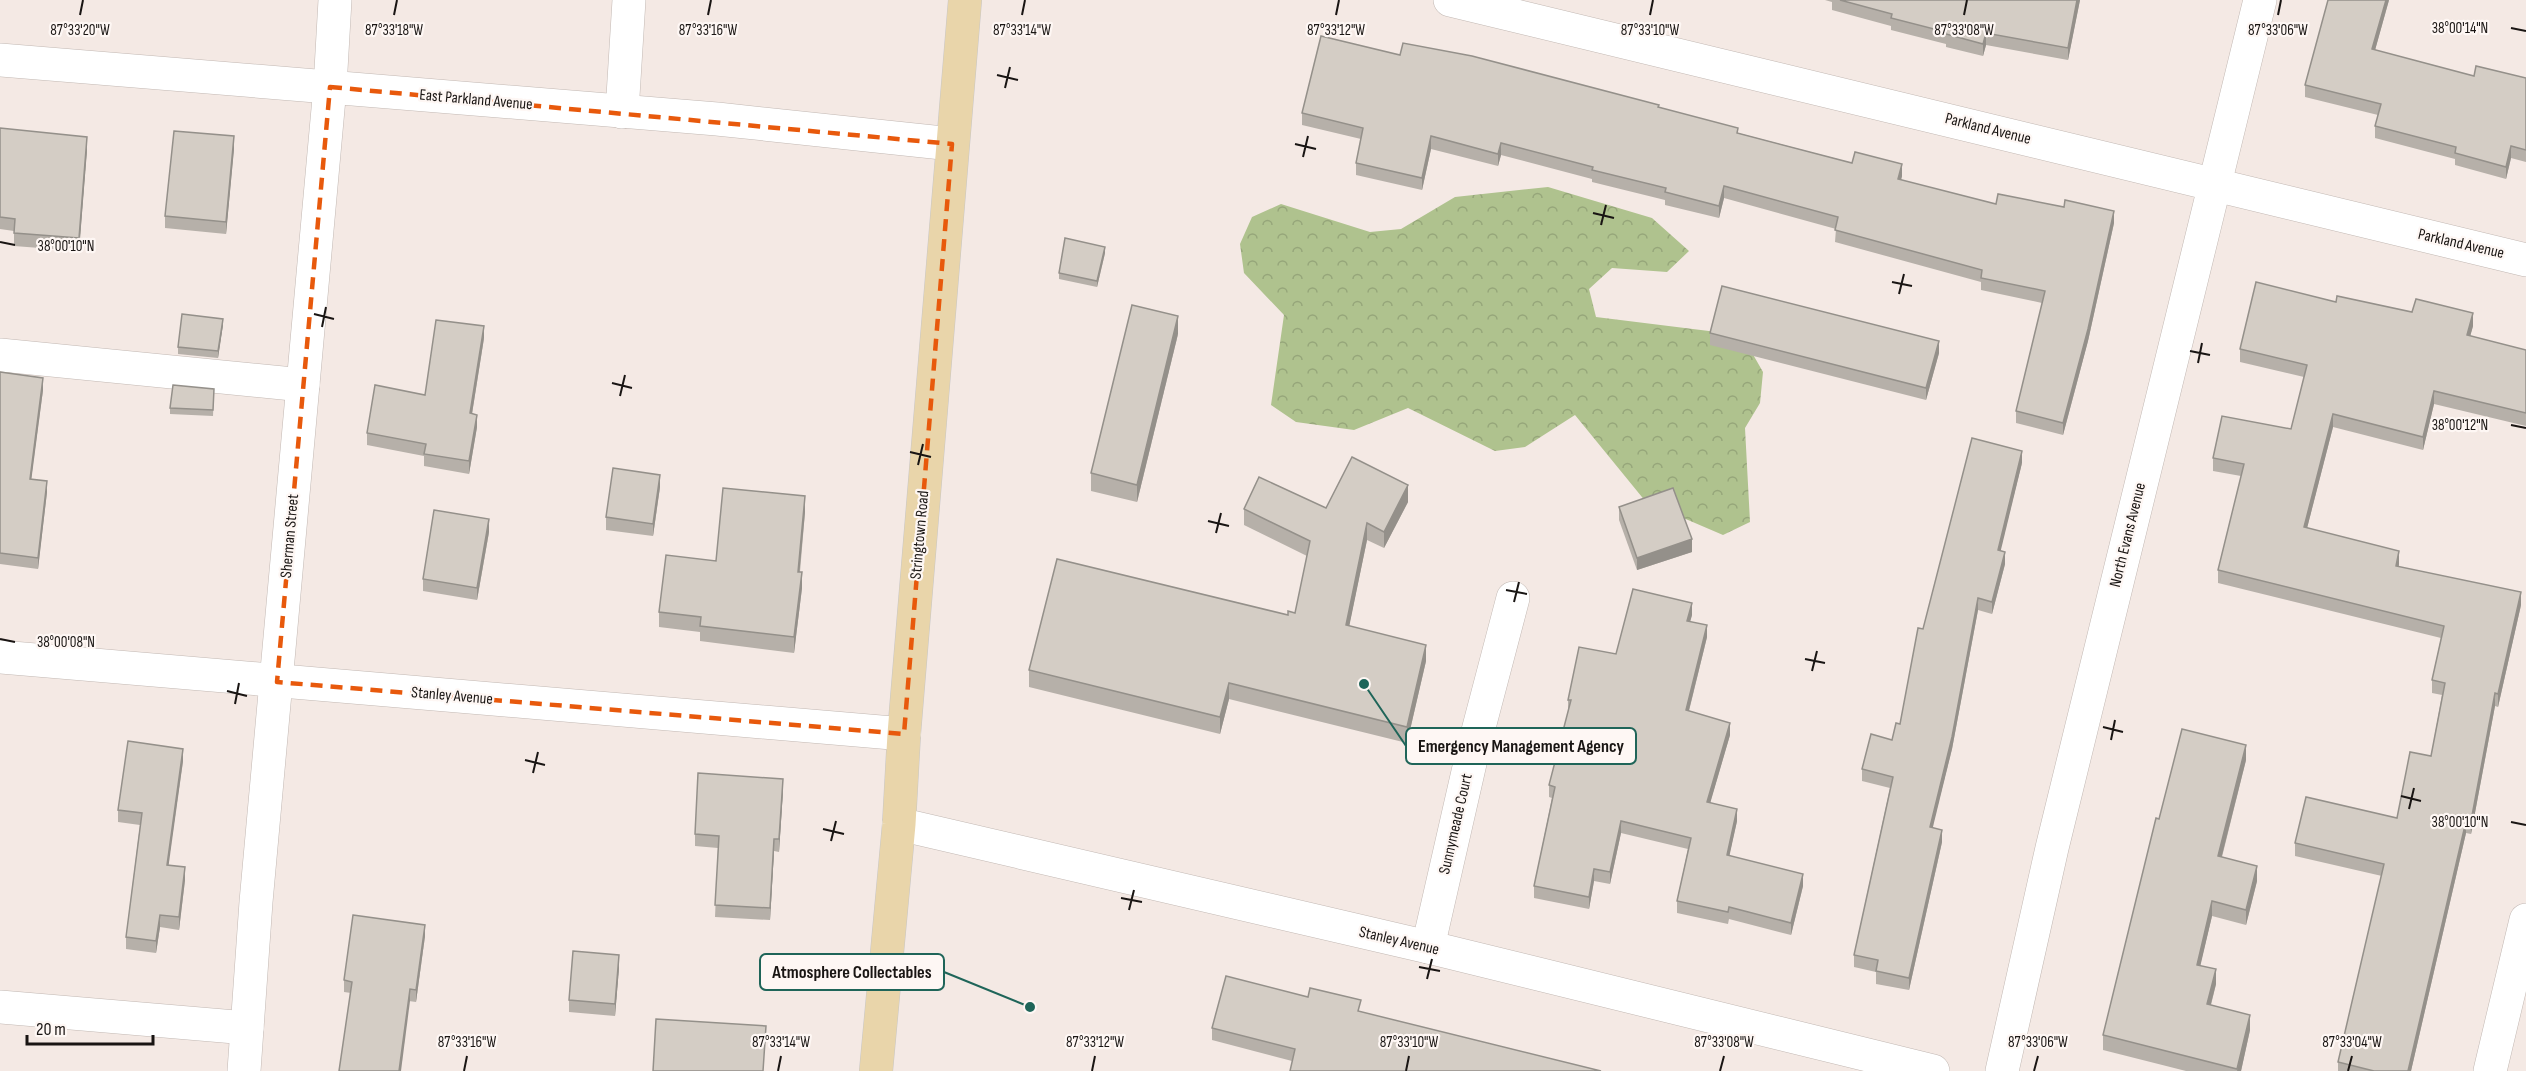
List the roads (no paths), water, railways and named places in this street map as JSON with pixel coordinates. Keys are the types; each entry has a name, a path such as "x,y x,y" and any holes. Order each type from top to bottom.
{"main road":[{"name":"Stringtown Road","path":"876,1071 899,824 904,734 965,0"}],"street":[{"name":"Sherman Street","path":"244,1071 330,87 335,0"},
{"path":"622,112 629,0"},
{"name":"Parkland Avenue","path":"1450,0 2526,260"},
{"name":"North Evans Avenue","path":"2002,1071 2052,848 2260,0"},
{"name":"East Parkland Avenue","path":"0,60 622,112 952,144"},
{"path":"0,355 303,385"},
{"name":"Sunnymeade Court","path":"1428,947 1473,750 1513,597"},
{"name":"Stanley Avenue","path":"0,657 904,734"},
{"name":"Stanley Avenue","path":"899,824 1428,947 1933,1071"},
{"path":"2490,1071 2526,920"},
{"path":"0,1007 247,1028"}],"place":[{"name":"Emergency Management Agency","path":"1364,684"},
{"name":"Atmosphere Collectables","path":"1030,1007"}]}
